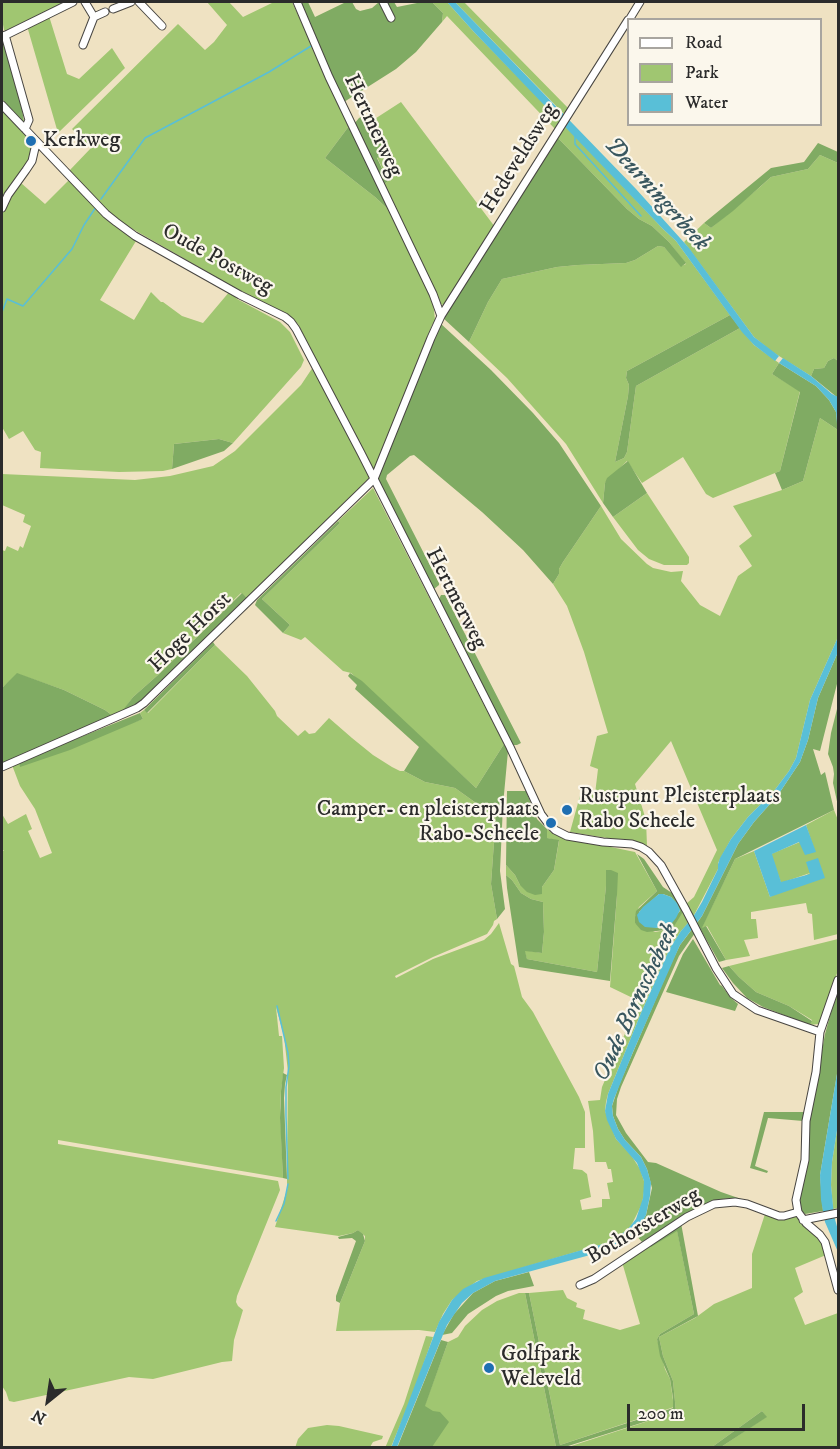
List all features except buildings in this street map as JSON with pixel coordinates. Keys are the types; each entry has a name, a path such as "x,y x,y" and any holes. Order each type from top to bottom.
{"street":[{"path":"25,129 28,120 3,36 73,2"},
{"path":"85,2 94,17"},
{"path":"113,9 126,2"},
{"path":"140,2 162,26"},
{"name":"Hertmerweg","path":"297,2 329,77 441,316"},
{"path":"383,2 391,18"},
{"name":"Hedeveldsweg","path":"630,18 640,2"},
{"path":"83,45 94,17 105,12"},
{"name":"Hedeveldsweg","path":"441,316 627,23"},
{"name":"Oude Postweg","path":"2,105 106,214 135,236 291,322 374,479"},
{"path":"2,208 32,161 38,144"},
{"path":"374,479 441,316"},
{"name":"Hertmerweg","path":"374,479 510,747 543,818 555,830 567,836 632,844 645,849 661,865 733,994 757,1010 820,1032"},
{"name":"Hoge Horst","path":"2,767 144,703 374,479"},
{"path":"838,980 820,1032 816,1072 806,1121 805,1160 796,1200 798,1212 803,1220 825,1242 838,1290"},
{"name":"Bothorsterweg","path":"580,1285 594,1279 687,1217 714,1204 735,1202 757,1207 779,1216 798,1212"},
{"path":"803,1220 837,1213"}],"green space":[{"path":"2,2 65,2 8,31 4,30"},
{"path":"207,2 229,2 243,17 274,2 292,2 349,126 325,158 390,211 433,301 435,320 373,472 298,324 291,317 124,224 110,214 69,171 91,148 72,129 178,24 205,50 214,42 227,25"},
{"path":"300,2 308,2 315,17 346,2 352,2 360,11 372,8 379,2 394,2 397,7 418,2 432,2 443,13 442,22 416,52 396,69 344,102"},
{"path":"432,2 447,2 561,121 556,130 447,16 442,22 443,13"},
{"path":"455,2 464,2 569,109 565,115"},
{"path":"49,16 67,74 79,79 112,48 125,68 58,133 27,26"},
{"path":"3,39 19,89 24,122 2,99"},
{"path":"401,102 495,227 447,304 443,305 383,185 388,181 377,157 387,149 370,122"},
{"path":"2,107 32,141 30,159 2,199"},
{"path":"363,116 368,119 380,136 387,150 377,158 388,181 383,185 354,124"},
{"path":"565,125 676,241 730,315 627,371 628,396 615,462 624,458 627,452 636,386 740,328 754,345 779,363 772,374 800,391 780,471 713,498 706,494 683,457 642,483 627,461 605,483 603,503 566,444 507,378 469,342 502,279 557,267 626,263 658,246 664,247 681,266 686,264 669,242 652,226 627,209 557,137"},
{"path":"349,126 357,144 390,211 325,158"},
{"path":"557,137 627,209 652,226 669,242 686,263 681,267 664,247 658,246 626,263 557,267 502,279 469,342 443,318"},
{"path":"818,143 838,152 838,163 820,155 808,169 771,177 711,228 704,223 771,168 804,162"},
{"path":"820,155 838,163 838,361 834,358 828,361 824,368 814,369 811,376 771,351 754,337 684,242 704,223 711,228 771,177 808,169"},
{"path":"70,179 106,219 136,241 100,300 134,320 151,292 182,316 203,323 230,291 237,299 280,322 290,332 304,360 301,367 233,443 219,439 174,444 172,469 119,472 40,468 41,452 35,450 23,431 9,439 2,427 2,213 9,196 21,183 45,204"},
{"path":"730,315 740,328 636,386 627,452 624,458 615,462 628,396 627,371"},
{"path":"440,323 533,413 559,443 601,506 563,562 553,584 523,550 414,455 387,475 386,479 439,583 434,589 377,479"},
{"path":"834,358 838,361 838,398 811,376 814,369 824,368 828,361"},
{"path":"779,363 816,386 829,400 836,412 838,430 820,418 803,481 782,490 775,473 780,471 800,392 772,374"},
{"path":"313,367 370,477 247,598 241,593 133,697 123,711 113,716 64,690 18,674 2,688 2,550 5,551 7,546 18,551 20,546 23,548 31,526 23,522 25,515 2,505 2,474 135,480 170,476 213,466 235,451 301,385"},
{"path":"820,418 838,430 838,637 810,700 796,758 774,791 748,817 731,839 693,917 686,904 694,897 717,850 671,741 635,784 646,820 647,846 570,832 581,792 595,794 598,769 590,766 597,736 608,733 584,652 567,606 553,584 563,562 601,506 621,539 647,564 653,568 671,572 683,571 681,581 700,605 720,616 738,576 752,566 739,546 752,536 733,506 803,481"},
{"path":"219,439 233,443 224,451 172,469 174,444"},
{"path":"628,461 647,493 613,517 603,503 605,483 607,478"},
{"path":"373,488 504,744 476,788 351,673 343,671 305,637 301,640 283,633 290,625 262,599"},
{"path":"647,493 689,557 687,565 664,565 649,559 638,550 613,517"},
{"path":"338,521 340,523 262,599 290,625 283,633 255,605 257,600"},
{"path":"242,593 247,598 145,700 124,712 123,710 133,697"},
{"path":"441,595 445,595 521,743 513,745 439,599"},
{"path":"213,642 215,645 147,713 144,710"},
{"path":"215,645 247,676 277,716 298,736 305,730 309,734 315,733 329,718 373,755 392,767 425,782 455,788 496,814 491,884 497,919 487,934 395,976 396,978 433,959 484,940 499,923 522,997 533,1012 585,1112 585,1148 575,1148 573,1169 582,1170 587,1174 591,1197 580,1200 582,1210 602,1207 602,1199 610,1199 607,1183 613,1182 611,1169 608,1169 606,1162 595,1162 588,1101 600,1100 602,1087 639,1001 610,987 617,895 606,870 597,972 527,959 524,950 542,953 543,902 521,893 506,875 506,865 520,885 542,887 554,870 559,841 547,838 547,829 567,838 635,852 657,891 639,907 635,923 655,932 666,930 684,910 689,922 670,948 641,1013 606,1102 605,1111 616,1139 640,1169 644,1181 642,1204 631,1226 610,1242 477,1281 452,1300 435,1332 419,1330 336,1331 340,1303 365,1236 358,1230 339,1236 275,1227 288,1187 288,1072 284,1036 276,1007 279,1036 282,1036 284,1068 280,1108 283,1178 58,1140 58,1144 278,1181 280,1190 237,1296 236,1302 243,1310 234,1340 232,1361 153,1379 129,1377 14,1402 9,1401 2,1386 2,851 4,851 2,849 2,814 8,824 26,814 32,829 28,831 40,858 52,853 35,809 20,786 12,765 143,719 140,713 144,710 148,713"},
{"path":"838,652 838,680 820,751 813,749 821,775 825,772 834,810 735,859 702,928 706,926 726,960 719,962 697,923 738,844 778,795 800,762 818,698"},
{"path":"17,673 64,690 113,716 2,763 2,688"},
{"path":"350,673 362,681 476,788 504,744 508,751 500,871 505,909 497,919 491,884 496,814 455,788 425,782 404,771 419,747 355,689 357,685 348,676"},
{"path":"838,705 838,806 833,783 833,767 828,754"},
{"path":"140,713 143,719 70,750 20,767 19,762"},
{"path":"507,791 526,791 537,819 547,829 547,838 559,840 554,870 542,887 542,894 535,895 527,892 506,865"},
{"path":"834,810 838,820 838,934 814,940 812,914 808,913 806,903 751,912 751,919 756,919 758,938 744,940 750,956 726,960 707,926 701,929 735,859 754,851 770,897 810,873 781,883 771,854 800,842 815,852 806,825"},
{"path":"637,854 644,859 663,887 672,893 684,910 671,931 647,932 641,930 635,923 636,911 657,891","holes":["659,894 671,897 680,911 665,926 656,928 639,912"]},
{"path":"606,870 618,873 610,981 519,967 506,875 521,893 543,902 542,953 525,951 527,959 597,972"},
{"path":"693,928 695,933 679,956 621,1087 617,1099 616,1115 626,1133 648,1162 656,1163 744,1200 722,1199 699,1206 642,1242 634,1233 646,1215 652,1188 641,1157 618,1129 612,1106 669,968 680,945"},
{"path":"693,939 720,985 738,1004 735,1011 666,992 683,954"},
{"path":"838,939 838,970 822,1020 818,1024 810,1025 812,1020 789,1006 756,992 729,966"},
{"path":"729,966 756,992 789,1006 812,1021 810,1025 763,1007 747,998 722,968"},
{"path":"838,991 838,1068 820,1175 823,1211 805,1214 800,1209 799,1197 810,1116 825,1034"},
{"path":"283,1073 287,1075 284,1098 287,1179 283,1178 280,1118"},
{"path":"764,1112 804,1112 803,1121 768,1118 755,1166 768,1171 767,1173 750,1168"},
{"path":"838,1124 838,1208 833,1209 832,1162"},
{"path":"753,1210 795,1216 823,1243 826,1255 795,1268 803,1292 794,1298 805,1325 838,1313 838,1447 721,1447 766,1417 762,1411 712,1447 565,1448 676,1412 673,1381 663,1356 659,1337 695,1318 714,1304 752,1288 752,1254 765,1214"},
{"path":"681,1223 698,1316 659,1337 663,1356 673,1381 676,1412 565,1447 556,1447 525,1293 529,1293 560,1445 673,1408 670,1379 660,1356 657,1339 660,1334 694,1314 677,1231 651,1247 650,1244"},
{"path":"358,1230 363,1234 365,1241 340,1303 336,1301 336,1296 356,1241 352,1238 339,1239 338,1237"},
{"path":"677,1230 694,1314 660,1334 657,1339 670,1379 674,1407 560,1445 529,1293 563,1290 567,1298 577,1303 576,1307 585,1310 583,1319 620,1330 640,1324 622,1262"},
{"path":"529,1272 534,1286 496,1296 468,1314 452,1333 442,1335 454,1314 473,1293 495,1281"},
{"name":"Golfpark Weleveld","path":"525,1293 556,1447 409,1448 448,1342 458,1337 465,1326 482,1310 497,1301"},
{"path":"426,1336 433,1337 413,1394 391,1447 385,1448 404,1404"},
{"path":"441,1340 448,1342 425,1406 440,1412 449,1422 432,1447 397,1448"},
{"path":"762,1411 767,1417 721,1447 712,1447"},
{"path":"327,1425 383,1436 382,1439 373,1442 370,1447 295,1448 298,1439 308,1428"}],"water":[{"path":"447,2 455,2 636,189 689,248 754,337 779,356 775,361 754,345 742,332 676,241"},
{"path":"783,358 838,397 838,436 836,412 829,400 816,386 779,363"},
{"path":"838,637 838,652 818,698 800,762 778,795 738,844 702,916 680,945 614,1099 613,1116 618,1129 641,1157 651,1183 646,1215 640,1226 632,1236 612,1249 495,1281 473,1293 462,1303 447,1325 397,1447 391,1448 439,1322 452,1300 463,1289 484,1278 610,1242 627,1230 636,1219 643,1198 644,1181 637,1163 616,1139 607,1120 605,1111 608,1094 670,948 702,902 718,869 720,858 731,839 748,817 774,791 796,758 810,700"},
{"path":"806,825 816,852 805,855 799,842 772,854 781,882 810,874 806,862 818,858 825,878 770,897 754,851"},
{"path":"659,894 671,897 680,910 672,923 656,928 645,927 639,922 637,915"},
{"path":"838,1068 838,1124 831,1185 834,1216 838,1230 838,1252 825,1222 820,1175"}],"waterway":[{"path":"101,199 145,138 269,72 311,46"},
{"name":"Deurningerbeek","path":"575,135 575,144 641,216"},
{"path":"2,312 7,299 23,306 72,249 96,207"},
{"path":"277,1006 289,1066 286,1087 288,1179"},
{"path":"276,1221 284,1204 288,1184"}],"place":[{"name":"Kerkweg","path":"31,141"},
{"name":"Rustpunt Pleisterplaats Rabo Scheele","path":"567,810"},
{"name":"Camper- en pleisterplaats Rabo-Scheele","path":"551,823"},
{"name":"Golfpark Weleveld","path":"489,1368"}],"water label":[{"name":"Oude Bornschebeek","path":"637,1003"}]}
